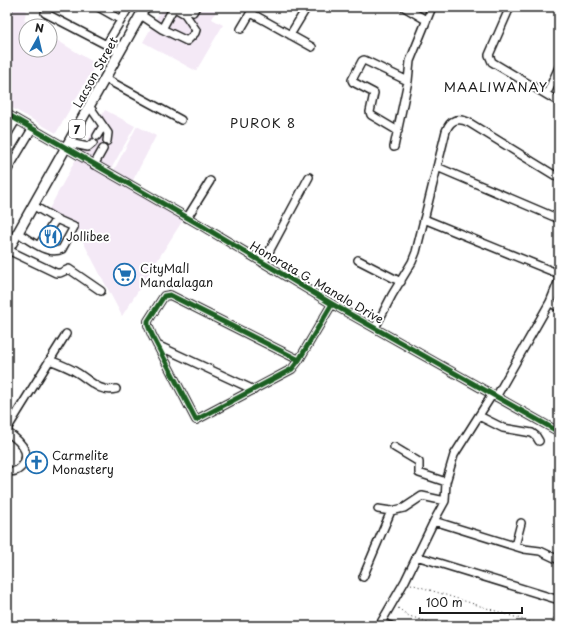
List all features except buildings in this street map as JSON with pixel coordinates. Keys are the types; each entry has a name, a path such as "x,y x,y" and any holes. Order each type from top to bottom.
{"main road":[{"name":"Lacson Street","path":"8,251 143,11"}],"street":[{"path":"98,7 121,20"},
{"path":"106,45 129,7"},
{"path":"143,11 162,29 186,42 196,30 188,16 174,7 162,29"},
{"path":"184,7 193,12 196,7"},
{"path":"290,36 307,7"},
{"path":"404,7 426,20"},
{"path":"394,147 408,81 410,61 432,7"},
{"path":"510,7 489,55 490,59 492,62 559,102"},
{"path":"241,30 252,10 290,36 312,48"},
{"path":"45,13 120,52"},
{"path":"398,131 371,115 370,112 374,93 353,82 352,80 362,61 364,60 408,81"},
{"path":"549,89 559,67"},
{"path":"106,79 181,120"},
{"path":"90,107 108,134 107,142"},
{"name":"Honorata G. Manalo Drive","path":"7,114 32,129 68,146 94,165 332,304 559,432"},
{"path":"375,328 414,258 448,126 453,121 460,119 468,122 559,178"},
{"path":"7,135 16,120"},
{"path":"97,136 103,126"},
{"path":"7,171 32,129"},
{"path":"68,146 88,147 93,143"},
{"path":"94,165 103,149"},
{"path":"437,167 559,219"},
{"path":"263,263 309,177"},
{"path":"187,218 210,181"},
{"path":"18,233 52,252 62,250 74,228 34,206"},
{"path":"39,245 56,219"},
{"path":"424,219 559,274"},
{"path":"8,251 56,273 69,269 101,291"},
{"path":"358,260 400,282"},
{"path":"391,626 380,624 405,581 444,501 446,482 454,455 494,396 550,302 559,280"},
{"path":"299,360 168,295 164,296 148,321 149,330 196,420 292,369 299,360 332,304"},
{"path":"550,302 559,308"},
{"path":"7,470 17,471 21,467 25,459 25,451 19,442 7,430 66,334"},
{"path":"157,345 254,390"},
{"path":"50,360 77,372 95,386 102,389 110,390 116,388"},
{"path":"479,416 503,428 532,433 539,441"},
{"path":"394,447 419,462 419,473 446,482"},
{"path":"378,509 391,511 404,508 420,496 444,501"},
{"path":"363,577 391,511"},
{"path":"434,521 515,546 540,551 559,560"},
{"path":"515,546 521,523"},
{"path":"416,556 559,600"}],"path":[{"path":"405,581 542,626"},
{"path":"393,603 409,616 441,626"},
{"path":"550,626 559,604"}],"shaded area":[{"path":"13,7 27,8 24,18 18,18 18,58 58,58 58,41 96,64 56,133 7,105 7,16"},
{"path":"163,7 218,7 212,19 223,25 196,71 143,42"},
{"path":"105,110 135,126 111,169 81,153"},
{"path":"137,126 156,136 132,182 113,172"},
{"name":"CityMall Mandalagan","path":"76,159 183,220 122,316 79,234 78,226 48,211"}],"cycle path":[{"path":"7,114 202,226 332,304 559,432"},
{"path":"299,360 170,295 164,296 148,321 152,335 196,420 292,369 299,360 332,304"}],"place":[{"name":"Jollibee","path":"51,236"},
{"name":"CityMall Mandalagan","path":"124,275"},
{"name":"Carmelite Monastery","path":"36,462"}],"district":[{"name":"MAALIWANAY","path":"496,86"},
{"name":"PUROK 8","path":"263,122"}]}
